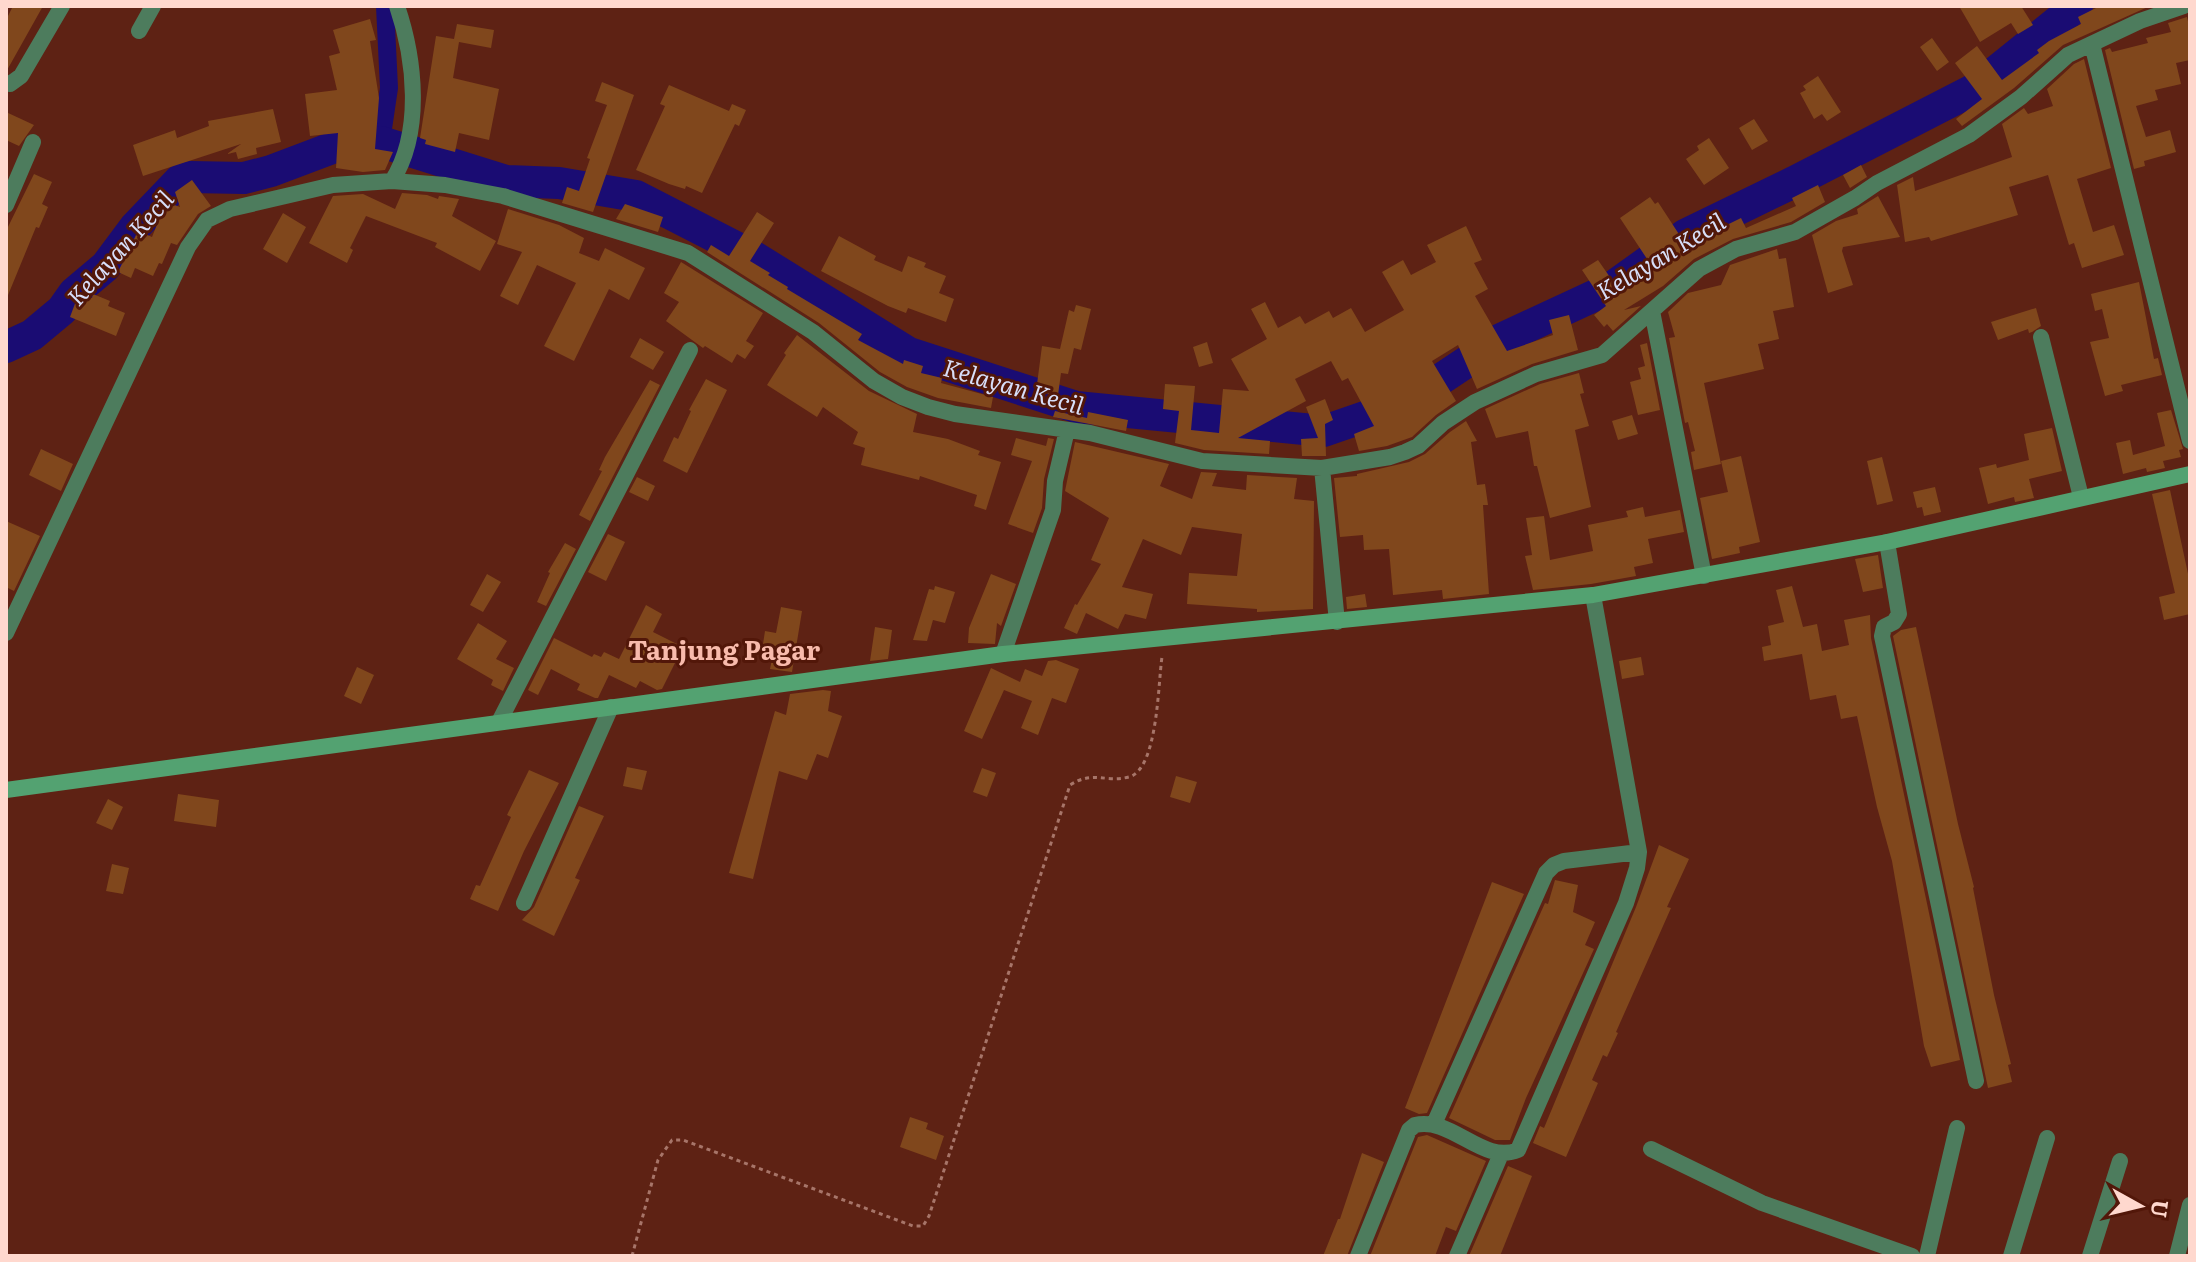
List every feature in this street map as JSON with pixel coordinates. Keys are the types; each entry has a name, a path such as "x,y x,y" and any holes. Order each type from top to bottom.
{"street":[{"path":"6,83 10,84 21,76 62,6"},
{"path":"139,31 153,6"},
{"path":"396,175 412,117 411,63 397,6"},
{"path":"6,633 167,289 198,231 207,220 230,209 333,185 396,175 503,196 688,253 773,305 813,332 847,361 902,397 955,414 1113,437 1202,461 1322,468 1390,457 1418,446 1443,423 1475,402 1536,374 1602,355 1699,269 1722,256 1795,232 1890,175 1969,135 2021,97 2068,55 2140,21 2184,6"},
{"path":"2092,44 2190,441"},
{"path":"6,205 33,142"},
{"path":"1652,311 1704,576"},
{"path":"2041,337 2081,497"},
{"path":"499,722 690,350"},
{"path":"1003,654 1053,510 1055,481 1067,430"},
{"path":"1322,468 1337,622"},
{"path":"6,790 1003,654 1593,595 1887,542 2190,474"},
{"path":"1887,542 1899,604 1897,620 1884,627 1884,645 1976,1081"},
{"path":"1358,1256 1409,1130 1420,1123 1434,1124 1501,1154 1518,1150 1626,903 1639,852 1593,595"},
{"path":"524,903 611,707"},
{"path":"1434,1124 1546,873 1564,861 1639,852"},
{"path":"1927,1256 1957,1128"},
{"path":"2011,1256 2047,1138"},
{"path":"1651,1149 1762,1203 1912,1256"},
{"path":"1457,1256 1501,1154"},
{"path":"2090,1256 2120,1161"},
{"path":"2177,1256 2190,1205"}],"path":[{"path":"632,1256 658,1160 672,1140 683,1140 913,1226 923,1226 929,1216 1070,785 1084,776 1107,779 1130,777 1142,770 1150,751 1164,637"}],"building":[{"path":"13,6 43,6 6,72 6,20"},
{"path":"1959,6 2021,6 2033,25 2018,34 2011,23 1980,42"},
{"path":"2100,6 2150,6 2063,45 2014,88 1962,126 1956,119 1982,99 1955,63 1977,46 2002,80 2039,53 2037,50 2049,41 2081,24 2078,17"},
{"path":"2187,17 2190,60 2176,63 2181,84 2155,90 2158,100 2136,106 2146,137 2170,130 2176,152 2144,161 2145,166 2134,169 2105,50 2110,48 2112,52 2148,43 2146,38 2171,32 2168,23"},
{"path":"370,19 376,40 370,41 379,98 375,149 393,152 385,170 363,172 336,168 338,133 310,136 305,94 337,90 329,56 340,53 333,30"},
{"path":"457,24 494,30 491,48 459,42 453,78 499,89 489,140 459,133 455,152 425,144 426,140 420,138 436,36 454,39"},
{"path":"1932,38 1949,62 1937,71 1920,47"},
{"path":"2084,59 2111,168 2077,179 2093,232 2114,225 2124,255 2082,268 2074,243 2069,245 2048,175 2009,187 2018,215 1931,241 1929,237 1905,242 1897,185 1913,177 1915,191 2012,157 2002,124 2024,108 2028,114 2053,106 2047,89 2074,64"},
{"path":"1818,76 1841,112 1827,121 1822,114 1814,119 1800,93 1806,90 1803,86"},
{"path":"602,82 634,95 593,212 562,203 567,187 579,191 590,159 587,158 607,105 595,101"},
{"path":"669,85 729,111 732,104 746,110 739,126 735,124 702,193 636,170 665,106 660,104"},
{"path":"273,109 281,142 256,148 257,154 238,159 236,152 227,154 241,144 143,176 133,145 175,130 177,138 209,126 208,121"},
{"path":"6,112 34,125 19,146 6,140"},
{"path":"1754,119 1768,141 1752,150 1739,128"},
{"path":"1709,138 1729,168 1704,185 1686,159"},
{"path":"1861,165 1867,177 1850,188 1843,175"},
{"path":"34,174 52,182 42,204 48,207 39,228 36,227 6,300 6,231"},
{"path":"192,180 211,206 198,214 177,245 171,243 153,276 135,268 131,278 118,272 138,231 152,237 166,202 180,207 175,192"},
{"path":"1818,185 1825,202 1791,222 1733,239 1694,259 1663,286 1624,310 1641,306 1613,331 1607,324 1604,327 1594,315 1606,306 1582,270 1598,260 1621,293 1653,268 1620,218 1650,197 1655,204 1658,202 1686,245 1741,218 1746,228 1796,206 1792,198"},
{"path":"402,193 459,199 452,216 496,241 480,271 435,247 437,243 366,216 350,248 353,250 347,263 309,243 333,196 363,194 395,209"},
{"path":"1878,196 1900,237 1843,247 1853,285 1828,293 1812,235 1836,221 1858,214 1857,209"},
{"path":"625,204 663,217 658,232 616,219"},
{"path":"508,209 559,225 584,238 579,253 599,261 605,248 645,268 629,300 609,289 574,361 544,346 576,283 537,265 518,305 500,296 522,252 497,244"},
{"path":"757,212 774,223 750,261 770,273 768,275 787,289 862,334 858,340 903,364 904,360 923,366 921,373 942,378 941,383 993,397 991,408 938,398 907,387 880,372 819,323 707,252 711,245 729,256"},
{"path":"283,213 306,227 287,263 263,249"},
{"path":"1466,226 1482,260 1474,263 1488,289 1475,296 1507,351 1553,335 1549,320 1569,315 1578,350 1532,364 1477,389 1458,345 1432,361 1456,401 1412,437 1387,446 1359,451 1354,434 1374,426 1348,378 1342,381 1331,361 1295,379 1306,401 1238,438 1270,441 1269,454 1204,450 1175,443 1179,411 1163,409 1165,384 1195,386 1191,430 1219,433 1223,389 1249,391 1231,359 1267,339 1251,309 1265,302 1278,328 1300,316 1305,324 1329,311 1333,318 1351,308 1365,332 1404,310 1382,272 1403,260 1411,275 1436,262 1427,245"},
{"path":"839,236 876,256 874,260 902,272 908,256 946,276 939,293 954,299 946,322 908,308 906,313 888,306 821,271"},
{"path":"1777,249 1779,259 1786,258 1794,307 1773,311 1779,339 1758,344 1764,369 1704,383 1721,464 1694,470 1691,452 1695,451 1688,422 1685,423 1669,338 1675,337 1668,312 1688,293 1721,285 1730,265"},
{"path":"681,262 763,313 746,341 754,346 745,359 737,354 732,363 705,346 703,348 666,321 679,302 664,293"},
{"path":"2139,282 2154,359 2158,358 2162,375 2121,385 2123,391 2105,396 2090,342 2109,338 2102,309 2095,311 2091,294"},
{"path":"79,293 92,298 93,294 110,301 108,306 125,313 116,336 70,317"},
{"path":"1076,305 1091,309 1081,350 1074,348 1068,374 1061,373 1058,395 1036,392 1042,346 1060,349 1069,310 1074,312"},
{"path":"2036,308 2041,326 2029,333 2028,329 1998,340 1991,322"},
{"path":"797,335 869,391 917,414 913,432 948,439 980,451 978,455 1001,462 986,510 974,506 977,495 920,476 919,480 861,465 865,448 853,444 858,432 823,407 817,417 767,385"},
{"path":"640,338 664,352 653,370 630,357"},
{"path":"1207,342 1213,363 1199,367 1193,347"},
{"path":"1647,343 1660,410 1638,415 1630,382 1641,379 1638,368 1645,366 1640,345"},
{"path":"1579,373 1584,393 1580,394 1589,426 1575,430 1591,507 1550,518 1537,466 1534,466 1528,431 1496,438 1485,409 1540,384"},
{"path":"706,379 727,390 687,473 663,461 674,437 678,439"},
{"path":"650,380 660,385 590,521 579,515 602,471 599,470 605,457"},
{"path":"1325,399 1333,420 1325,424 1326,456 1302,456 1301,439 1318,438 1306,407"},
{"path":"2171,410 2183,449 2179,450 2181,457 2163,461 2165,468 2147,472 2146,468 2123,474 2116,443 2130,440 2133,455 2165,446 2157,413"},
{"path":"1055,411 1087,418 1088,412 1128,420 1126,431 1053,417"},
{"path":"1632,415 1638,434 1618,440 1612,421"},
{"path":"1466,421 1477,441 1471,442 1477,485 1485,484 1488,505 1483,505 1489,594 1443,599 1442,590 1393,595 1389,549 1364,550 1363,535 1340,537 1334,478 1357,476 1409,462 1425,454"},
{"path":"2052,428 2062,471 2029,479 2034,498 2015,502 2014,497 1988,504 1979,468 1996,464 1997,468 2029,460 2024,434"},
{"path":"1016,438 1046,446 1048,438 1054,439 1044,479 1042,508 1033,533 1008,524 1032,461 1011,455"},
{"path":"1075,442 1169,464 1160,486 1192,499 1201,472 1217,473 1212,486 1246,490 1247,475 1297,478 1294,499 1314,501 1313,609 1257,612 1257,609 1187,604 1189,573 1237,576 1242,534 1192,527 1181,555 1143,539 1122,587 1153,594 1146,619 1125,614 1118,629 1086,613 1077,634 1064,628 1075,604 1101,564 1091,560 1109,518 1065,491"},
{"path":"41,449 73,464 61,491 29,475"},
{"path":"1741,456 1760,542 1739,547 1740,553 1712,559 1700,498 1728,492 1721,461"},
{"path":"1882,457 1893,501 1877,505 1867,461"},
{"path":"637,477 655,486 648,501 629,492"},
{"path":"1935,487 1941,512 1924,516 1922,507 1917,508 1913,492"},
{"path":"2170,490 2190,583 2190,614 2164,620 2159,597 2175,593 2152,494"},
{"path":"1643,507 1645,517 1680,510 1684,532 1648,539 1653,563 1634,567 1636,576 1533,590 1525,556 1532,555 1526,518 1544,516 1550,560 1593,551 1588,525 1628,517 1626,511"},
{"path":"6,521 40,536 14,591 6,587"},
{"path":"608,534 625,542 606,581 588,572"},
{"path":"565,543 576,549 546,606 537,602 548,572"},
{"path":"1878,555 1883,588 1863,592 1855,559"},
{"path":"487,574 501,582 483,612 470,605"},
{"path":"991,574 1016,584 1001,626 997,623 995,644 968,643 969,628"},
{"path":"935,586 955,592 945,623 933,620 927,641 913,640 929,589 934,590"},
{"path":"1792,586 1803,627 1817,624 1822,651 1849,645 1844,620 1870,615 1871,638 1960,1060 1931,1067 1924,1046 1892,861 1857,716 1841,719 1836,695 1810,700 1802,654 1764,661 1762,647 1771,645 1768,626 1784,622 1776,590"},
{"path":"1365,594 1367,607 1347,609 1346,597"},
{"path":"646,605 662,614 653,632 683,647 662,689 657,690 640,681 636,688 609,675 598,698 595,698 577,690 580,684 551,669 538,695 528,690 554,638 592,657 594,654 601,657 604,652 619,659"},
{"path":"781,607 802,611 792,672 770,669 772,659 761,657 765,631 776,633"},
{"path":"478,623 507,641 496,659 514,668 503,691 491,685 493,680 457,659"},
{"path":"875,627 892,630 888,659 870,661"},
{"path":"1916,627 2011,1064 2008,1065 2012,1082 1988,1088 1893,636 1901,630"},
{"path":"1641,657 1644,675 1622,679 1619,661"},
{"path":"1056,660 1079,669 1066,703 1052,698 1038,735 1021,728 1032,701 1004,690 982,739 964,731 991,668 1020,682 1025,669 1042,676 1048,661"},
{"path":"357,667 374,675 361,704 344,696"},
{"path":"831,691 828,711 842,716 828,758 817,754 807,780 779,771 753,879 729,873 775,711 786,715 790,694"},
{"path":"627,767 647,771 642,790 623,786"},
{"path":"982,768 996,773 987,797 973,792"},
{"path":"529,770 559,783 498,911 470,899 476,885 480,886 511,817 507,815"},
{"path":"1176,776 1197,782 1190,803 1170,797"},
{"path":"178,794 219,800 216,827 174,821"},
{"path":"108,799 123,807 112,830 96,823"},
{"path":"579,806 604,816 575,878 580,880 554,936 522,920 534,907"},
{"path":"1659,845 1689,859 1618,1033 1607,1057 1603,1055 1592,1080 1598,1083 1566,1157 1533,1143 1540,1126 1544,1128"},
{"path":"112,864 129,868 123,894 106,891"},
{"path":"1555,880 1578,885 1573,912 1595,922 1585,945 1594,949 1510,1140 1495,1140 1449,1118 1545,903 1548,904"},
{"path":"1492,882 1524,894 1427,1113 1419,1114 1405,1108"},
{"path":"910,1117 928,1123 926,1129 944,1136 936,1160 900,1147"},
{"path":"1427,1135 1486,1161 1456,1231 1446,1227 1435,1256 1370,1256 1418,1137"},
{"path":"1362,1153 1384,1162 1347,1256 1323,1256 1340,1219"},
{"path":"1508,1166 1532,1176 1500,1256 1469,1256"}],"waterway":[{"path":"381,142 389,88 385,6"},
{"name":"Kelayan Kecil","path":"6,347 32,335 62,310 74,293 106,266 135,227 180,180 190,177 244,178 332,148 381,142 506,181 559,183 636,196 751,255 909,353 1076,407 1324,431 1405,403 1501,339 1611,288 1685,235 1973,90 2077,6"}],"district":[{"name":"Tanjung Pagar","path":"724,648"}]}
